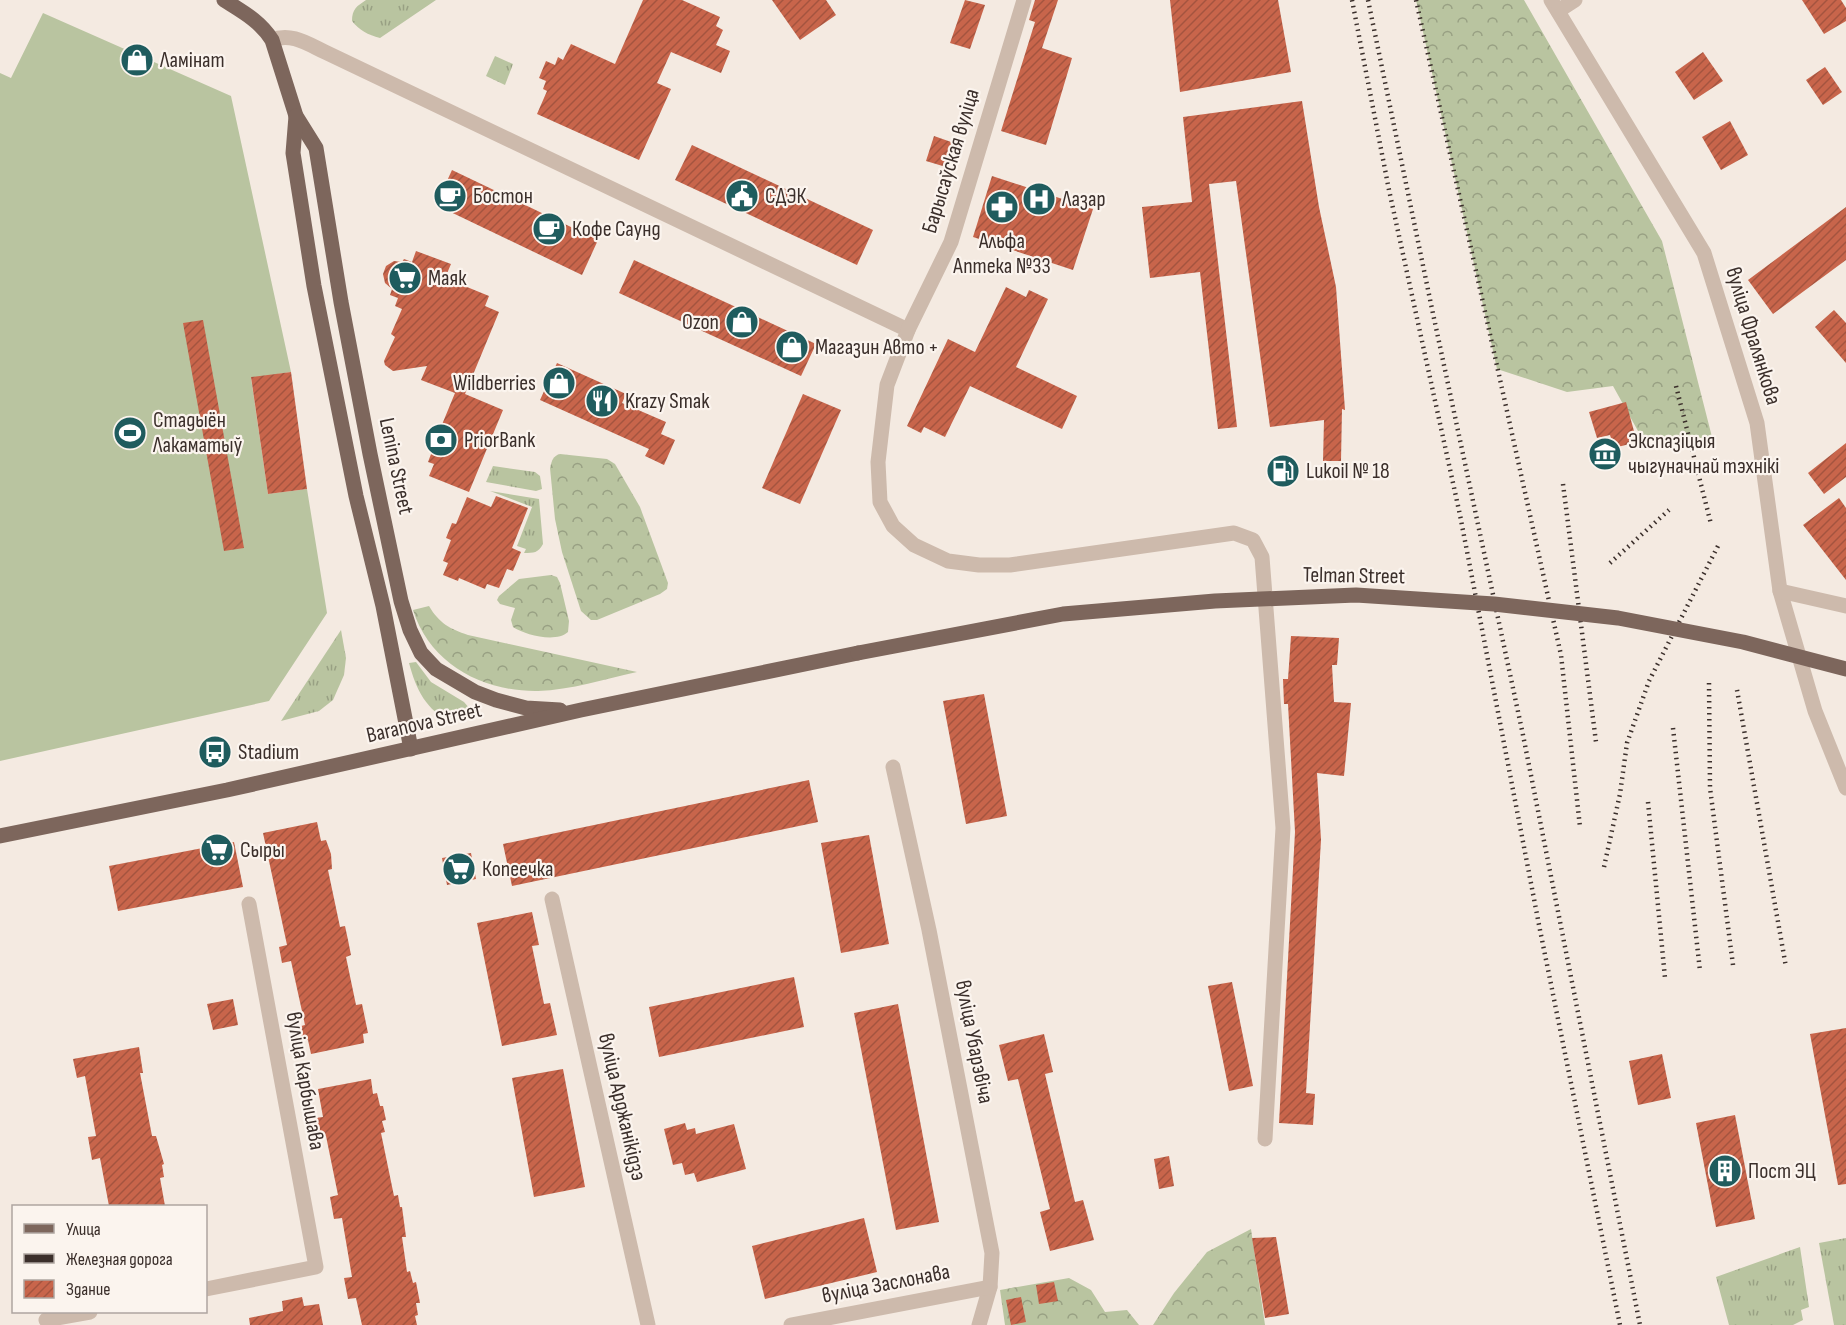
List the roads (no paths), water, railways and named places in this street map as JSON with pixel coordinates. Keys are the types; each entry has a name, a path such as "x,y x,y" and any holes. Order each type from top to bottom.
{"main road":[{"name":"Lenina Street","path":"224,0 259,23 272,40 296,116 316,148 341,302 370,454 401,601 410,630 421,653 436,669 475,692 496,700 526,708 581,710"},
{"name":"Lenina Street","path":"296,116 292,153 314,286 356,496 382,606 411,749"},
{"name":"Telman Street","path":"858,653 1063,614 1215,601 1356,595 1494,604 1618,618 1743,642 1846,669"},
{"name":"Baranova Street","path":"0,836 217,793 581,710 858,653"}],"street":[{"name":"Барысаўская вуліца","path":"1024,0 951,242 908,330 886,385 878,462 880,502 893,526 914,545 948,561 980,565 1010,565 1234,533 1253,540 1262,557 1283,828 1265,1139"},
{"path":"1555,6 1575,0"},
{"name":"вуліца Фралянкова","path":"1555,6 1704,253 1757,423 1780,591 1815,711 1846,788"},
{"path":"272,40 289,37 325,52 908,330"},
{"path":"1780,591 1846,606"},
{"name":"вуліца Убарэвіча","path":"893,767 929,930 993,1253 990,1287 979,1325"},
{"name":"вуліца Арджанікідзэ","path":"552,900 648,1325"},
{"name":"вуліца Карбышава","path":"207,1289 315,1267 249,904"},
{"name":"вуліца Заслонава","path":"791,1325 840,1320 990,1287"},
{"path":"46,1319 79,1313"}],"railway":[{"path":"1352,0 1389,190 1460,515 1540,930 1620,1325"},
{"path":"1368,0 1523,735 1640,1325"},
{"path":"1416,0 1561,655 1580,827"},
{"path":"1676,386 1711,524"},
{"path":"1563,484 1596,742"},
{"path":"1610,563 1669,510"},
{"path":"1604,867 1620,794 1627,743 1649,681 1719,544"},
{"path":"1709,683 1710,788 1733,965"},
{"path":"1737,690 1786,967"},
{"path":"1673,728 1700,971"},
{"path":"1648,802 1665,978"}],"place":[{"name":"Ламінат","path":"137,60"},
{"name":"Бостон","path":"450,196"},
{"name":"СДЭК","path":"742,196"},
{"name":"Лазар","path":"1039,199"},
{"name":"Альфа Аптека №33","path":"1002,207"},
{"name":"Кофе Саунд","path":"549,229"},
{"name":"Маяк","path":"405,278"},
{"name":"Ozon","path":"742,322"},
{"name":"Магазин Авто +","path":"792,347"},
{"name":"Wildberries","path":"559,383"},
{"name":"Krazy Smak","path":"602,401"},
{"name":"Стадыён Лакаматыў","path":"130,433"},
{"name":"PriorBank","path":"441,440"},
{"name":"Экспазіцыя чыгуначнай тэхнікі","path":"1605,454"},
{"name":"Lukoil № 18","path":"1283,471"},
{"name":"Stadium","path":"215,752"},
{"name":"Сыры","path":"217,850"},
{"name":"Копеечка","path":"459,869"},
{"name":"Пост ЭЦ","path":"1725,1171"}]}
